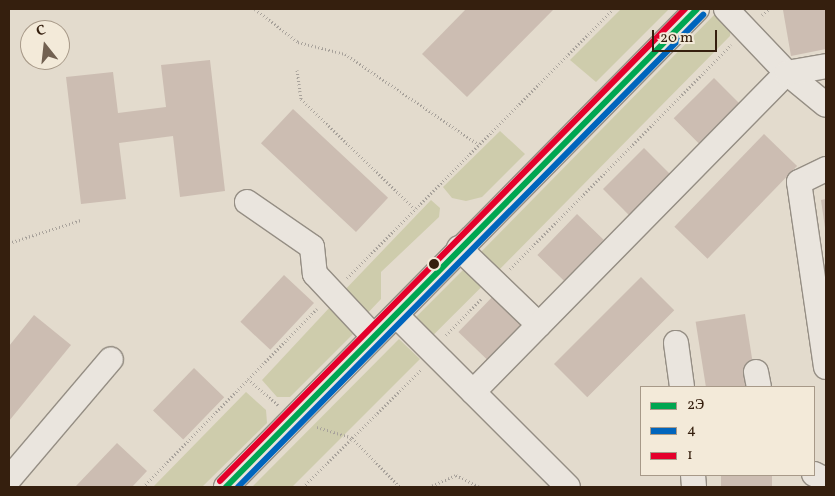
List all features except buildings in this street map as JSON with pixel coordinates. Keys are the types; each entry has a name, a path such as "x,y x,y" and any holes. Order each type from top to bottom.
{"street":[{"path":"226,487 396,315 459,248 697,9"},
{"path":"726,9 787,73 826,105"},
{"path":"473,392 787,73 826,66"},
{"path":"826,169 799,182 826,367"},
{"path":"247,202 312,248 315,274 374,337"},
{"path":"459,248 539,325"},
{"path":"396,315 568,487"},
{"path":"676,343 682,386"},
{"path":"9,479 111,359"}],"path":[{"path":"255,9 298,42 345,54 478,144"},
{"path":"143,487 612,9"},
{"path":"303,487 352,438 497,283 745,30 769,9"},
{"path":"297,70 301,100 415,209"},
{"path":"9,243 81,220"},
{"path":"248,379 293,419 352,438 400,487"},
{"path":"429,487 456,475 480,487"}],"shaded area":[{"path":"621,9 669,9 596,82 570,60"},
{"path":"715,14 731,26 730,36 494,275 476,257"},
{"path":"500,131 525,154 482,197 466,201 452,198 443,187"},
{"path":"431,200 440,208 439,217 381,272 381,299 363,318 341,294"},
{"path":"466,267 484,285 429,340 411,322"},
{"path":"331,306 356,331 290,397 277,397 262,380"},
{"path":"399,339 420,359 292,487 252,487"},
{"path":"246,392 266,410 267,423 202,487 153,487"}],"transit line":[{"name":"1","path":"220,481 685,9"},
{"name":"2Э","path":"226,487 697,9"},
{"name":"4","path":"238,487 703,15"}]}
